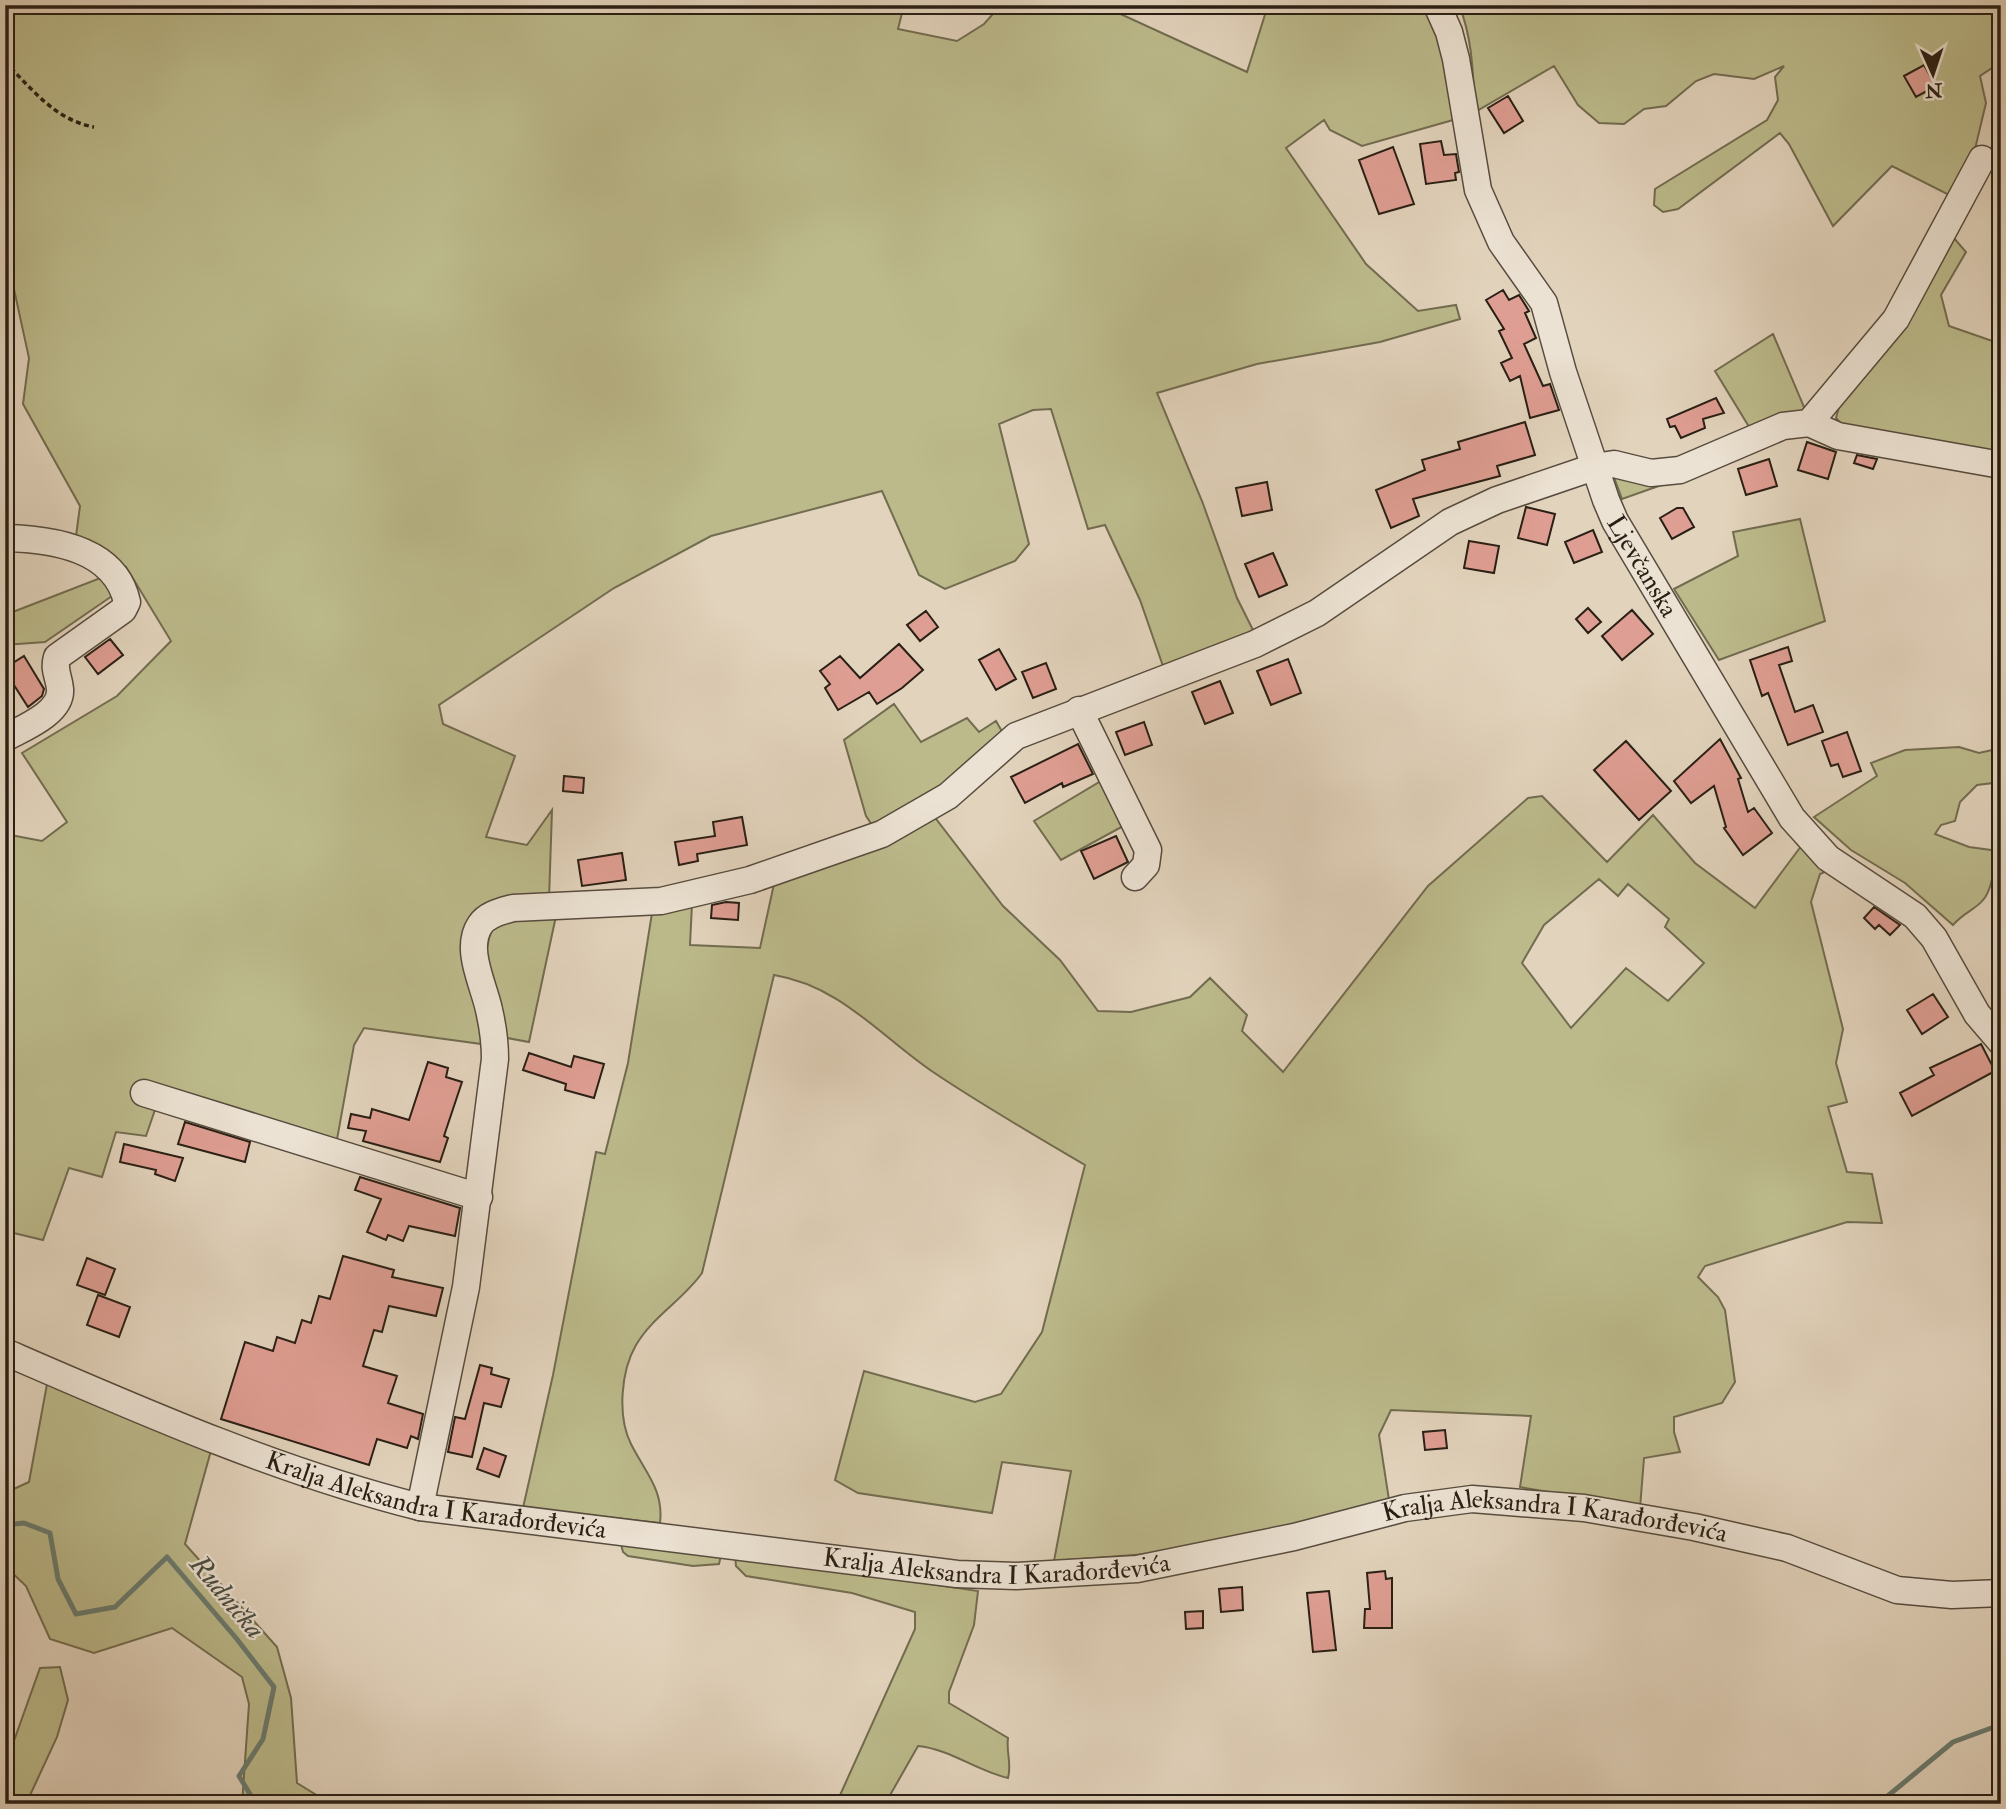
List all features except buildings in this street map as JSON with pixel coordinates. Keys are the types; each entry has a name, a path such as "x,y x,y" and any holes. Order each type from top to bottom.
{"street":[{"name":"Ljevčanska","path":"1437,5 1454,50 1478,190 1492,228 1544,303 1594,467 1615,521 1784,807 1828,858 1915,916 1934,938 1977,1014 2001,1042"},
{"path":"1809,423 1896,318 1982,159"},
{"path":"420,1507 466,1287 479,1197 495,1059 489,1009 474,953 478,928 496,912 513,908 661,901 750,880 875,836 948,796 1016,736 1255,644 1317,613 1450,522 1497,500 1594,467 1614,464 1651,473 1680,470 1783,426 1809,423 1838,436 2001,465"},
{"path":"5,538 57,541 80,550 115,574 127,602 123,610 57,657 55,671 60,689 53,708 5,738"},
{"path":"1079,710 1147,850 1146,866 1135,877"},
{"path":"144,1093 479,1197"},
{"name":"Kralja Aleksandra I Karađorđevića","path":"5,1352 230,1447 380,1497 420,1507 957,1574 1016,1576 1137,1569 1294,1537 1405,1508 1447,1501 1501,1500 1584,1507 1694,1527 1787,1548 1882,1587 1897,1590 1952,1595 2001,1593"}],"path":[{"path":"5,62 49,106 75,124 94,127"}],"shaded area":[{"path":"5,5 904,5 898,29 957,41 984,24 1001,5 1101,5 1247,72 1268,5 1430,5 1460,118 1362,146 1330,130 1324,120 1286,148 1366,264 1418,311 1456,305 1460,319 1380,342 1257,364 1157,393 1202,501 1237,598 1256,636 1164,669 1140,600 1105,525 1088,529 1051,409 1033,410 999,424 1029,544 1015,561 945,589 919,575 882,491 711,536 614,588 439,705 443,724 515,756 486,837 527,845 552,810 549,899 486,906 489,1045 364,1028 354,1045 336,1145 157,1104 146,1136 116,1132 102,1177 69,1168 43,1240 5,1231 5,834 42,841 67,822 22,753 117,696 171,641 126,567 76,536 80,506 23,404 29,358 5,248"},
{"path":"1459,5 2001,5 2001,62 1980,76 1986,103 1975,149 1953,197 1892,166 1833,226 1789,144 1780,133 1678,209 1663,212 1654,205 1655,189 1767,120 1778,100 1775,77 1784,66 1754,79 1714,74 1696,81 1666,106 1644,109 1624,124 1599,123 1578,105 1554,66 1475,112 1470,45"},
{"path":"1953,237 1966,252 1941,295 1949,326 2001,344 2001,453 1841,424 1836,418 1839,407"},
{"path":"1773,334 1807,414 1751,430 1715,371"},
{"path":"1612,472 1670,482 1622,499"},
{"path":"1800,519 1825,621 1719,660 1674,589 1738,556 1733,532"},
{"path":"103,577 112,596 45,642 5,645 5,615"},
{"path":"894,704 921,742 967,718 979,732 996,721 1004,735 963,772 872,825 866,816 844,740"},
{"path":"1959,747 1979,753 2001,748 2001,782 1977,785 1960,802 1955,821 1941,825 1935,834 1969,847 1991,850 1997,857 1986,896 1953,925 1905,883 1851,850 1814,817 1877,776 1871,763 1905,750"},
{"path":"1106,778 1127,824 1061,860 1034,821"},
{"path":"1542,796 1607,862 1653,815 1695,863 1755,908 1805,841 1834,868 1820,874 1811,902 1843,1029 1836,1063 1847,1102 1828,1107 1847,1172 1872,1174 1882,1223 1847,1222 1705,1266 1698,1277 1718,1297 1725,1310 1735,1382 1722,1403 1674,1417 1674,1432 1680,1452 1644,1458 1640,1508 1520,1487 1531,1416 1391,1410 1379,1435 1389,1500 1259,1536 1147,1554 1054,1561 1071,1471 1002,1462 992,1513 858,1493 835,1480 864,1371 975,1402 1001,1394 1042,1332 1085,1165 933,1072 840,1001 798,981 774,975 702,1273 643,1335 631,1356 624,1380 622,1407 627,1433 656,1491 660,1523 523,1508 553,1375 596,1152 605,1154 628,1063 652,913 692,904 690,945 760,948 774,884 933,815 1003,906 1060,960 1098,1011 1131,1012 1190,997 1210,978 1247,1015 1242,1031 1283,1072 1428,886 1528,798","holes":["1599,879 1618,896 1628,884 1669,919 1665,927 1704,963 1668,1001 1626,968 1571,1028 1522,963 1544,925"]},
{"path":"556,916 529,1042 502,1037 486,962 490,934 497,921"},
{"path":"47,1384 212,1447 185,1544 277,1647 291,1698 297,1783 331,1804 242,1804 249,1704 242,1677 172,1628 94,1653 50,1639 26,1586 5,1566 5,1493 29,1482"},
{"path":"621,1544 721,1555 719,1564 693,1566 628,1556 623,1552"},
{"path":"735,1555 978,1591 974,1625 949,1692 949,1703 1008,1738 1008,1778 941,1751 918,1746 885,1804 836,1804 915,1629 915,1612 852,1593 746,1576 736,1566"},
{"path":"60,1667 68,1700 57,1737 26,1804 5,1804 5,1766 40,1668"}],"waterway":[{"name":"Rudnička","path":"5,1525 24,1523 50,1533 58,1579 76,1614 115,1607 167,1557 274,1687 263,1739 239,1776 256,1804"},
{"name":"Rudnička","path":"1878,1804 1953,1742 1994,1727 2001,1721"}]}
